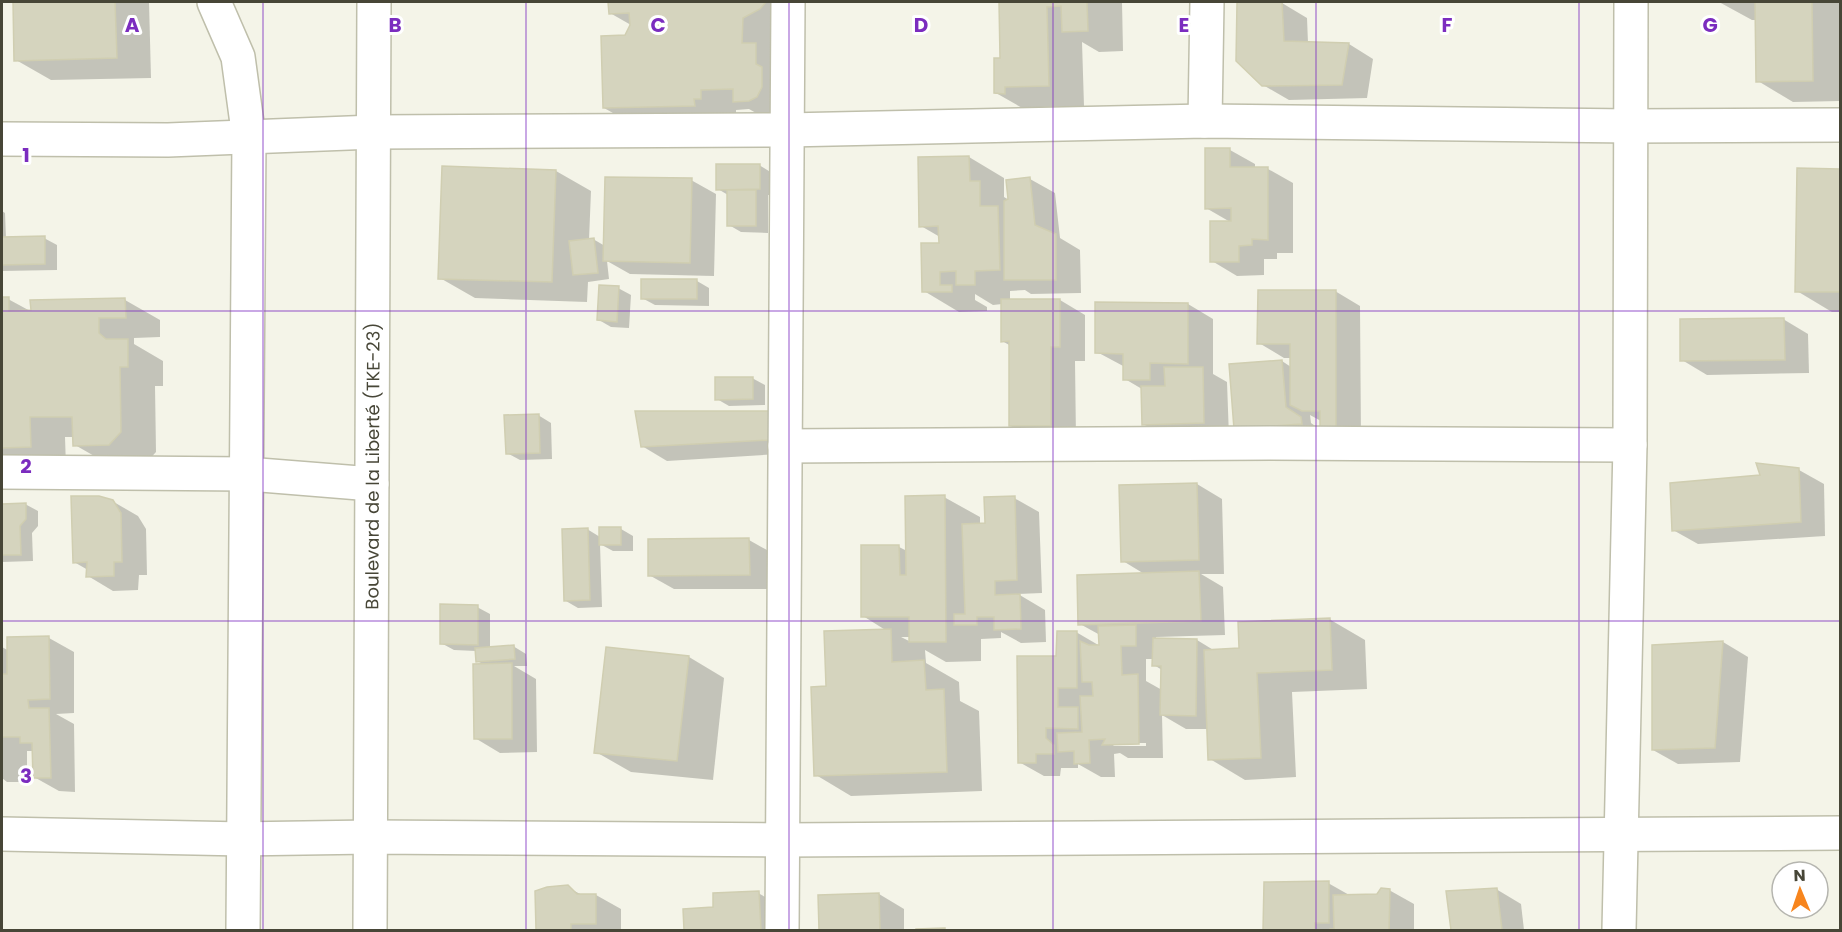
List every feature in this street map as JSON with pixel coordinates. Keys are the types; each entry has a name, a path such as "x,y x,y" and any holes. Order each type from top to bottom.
{"street":[{"path":"214,2 238,57 249,138 243,930"},
{"name":"Boulevard de la Liberté (TKE-23)","path":"370,930 374,2"},
{"path":"782,930 788,2"},
{"path":"1205,122 1207,2"},
{"path":"1618,930 1630,445 1630,2"},
{"path":"2,140 168,140 374,132 787,130 1205,122 1630,126 1840,125"},
{"path":"785,446 1270,443 1630,445"},
{"path":"2,472 247,474 372,484"},
{"path":"2,834 243,838 783,840 1840,833"}],"building":[{"path":"13,2 115,2 117,58 14,61"},
{"path":"608,2 766,2 760,9 743,18 742,43 756,43 756,64 762,67 762,87 757,97 749,101 733,102 733,89 701,90 701,99 694,99 695,106 603,108 601,36 625,35 630,25 629,13 609,14"},
{"path":"999,2 1087,2 1088,31 1062,32 1061,6 1047,7 1049,86 1005,87 1005,94 994,93 994,58 1000,58"},
{"path":"1237,2 1282,2 1284,41 1349,43 1342,85 1262,86 1236,61"},
{"path":"1755,2 1812,2 1813,81 1756,82"},
{"path":"1205,148 1230,148 1230,167 1268,167 1268,240 1252,239 1252,245 1239,246 1239,262 1210,262 1210,221 1231,221 1231,208 1205,209"},
{"path":"969,156 970,181 980,181 980,206 998,206 1000,270 975,271 975,285 956,285 956,271 940,272 940,285 952,285 952,292 922,292 921,243 939,243 938,226 919,227 918,157"},
{"path":"716,164 760,164 760,189 716,190"},
{"path":"442,166 556,170 552,282 438,279"},
{"path":"1797,168 1840,169 1840,292 1795,292"},
{"path":"605,177 692,178 690,263 603,261"},
{"path":"1030,177 1035,225 1056,234 1056,280 1004,280 1004,201 1008,199 1006,180"},
{"path":"727,190 756,190 756,226 727,226"},
{"path":"45,236 45,264 2,265 2,237"},
{"path":"594,238 598,273 573,275 569,241"},
{"path":"641,279 697,279 697,299 641,299"},
{"path":"599,285 619,286 617,322 597,320"},
{"path":"1258,290 1336,290 1336,429 1320,428 1320,411 1302,411 1290,405 1290,344 1257,344"},
{"path":"2,297 9,297 9,311 31,310 30,300 125,298 126,318 99,318 99,333 106,339 128,339 128,367 120,367 121,432 109,445 73,446 72,417 30,417 31,447 2,448"},
{"path":"1001,299 1060,299 1060,347 1051,347 1051,426 1009,426 1009,341 1001,342"},
{"path":"1095,302 1188,303 1188,364 1150,363 1150,380 1123,380 1123,354 1095,353"},
{"path":"1784,318 1785,360 1680,361 1680,319"},
{"path":"1282,360 1286,407 1301,417 1302,424 1234,429 1229,364"},
{"path":"1164,367 1203,367 1204,423 1142,425 1141,386 1165,386"},
{"path":"715,377 753,377 753,399 715,400"},
{"path":"635,411 770,411 770,440 641,447"},
{"path":"539,414 540,453 506,454 504,415"},
{"path":"1756,463 1799,468 1801,522 1672,531 1670,483 1760,475"},
{"path":"1197,483 1199,560 1121,562 1119,485"},
{"path":"945,495 946,642 909,642 909,617 861,617 861,545 899,545 900,575 906,575 905,496"},
{"path":"71,496 99,496 113,500 121,513 122,562 114,562 114,576 86,577 87,562 73,563"},
{"path":"1015,496 1017,580 995,581 995,595 1020,594 1021,629 994,630 994,617 977,617 977,625 954,625 954,614 965,614 962,524 985,523 984,497"},
{"path":"26,503 26,519 20,526 21,555 2,555 2,504"},
{"path":"599,527 621,527 621,545 599,545"},
{"path":"588,528 590,600 564,601 562,529"},
{"path":"749,538 750,575 648,576 648,539"},
{"path":"1199,571 1201,621 1078,625 1077,575"},
{"path":"440,604 478,605 478,645 440,644"},
{"path":"1330,618 1332,670 1257,673 1261,758 1208,760 1204,650 1239,648 1238,622"},
{"path":"1136,625 1136,646 1121,646 1122,675 1138,674 1139,744 1102,745 1105,739 1089,740 1090,763 1074,764 1074,751 1058,752 1057,733 1082,732 1080,696 1093,696 1092,682 1082,682 1080,641 1089,645 1099,645 1098,626"},
{"path":"891,629 892,662 924,660 926,690 944,689 947,772 814,776 811,687 826,686 824,631"},
{"path":"1057,631 1077,631 1077,688 1058,688 1058,707 1078,707 1078,729 1046,728 1046,738 1054,745 1054,754 1036,754 1036,763 1018,763 1017,656 1056,656"},
{"path":"49,636 50,699 28,700 29,708 49,708 51,778 33,778 32,743 20,743 20,737 2,737 2,674 7,674 7,637"},
{"path":"1153,638 1197,639 1196,716 1160,715 1161,666 1152,666"},
{"path":"1723,641 1715,748 1652,750 1652,645"},
{"path":"514,645 515,659 476,662 475,648"},
{"path":"606,647 689,656 677,761 594,753"},
{"path":"512,663 512,739 474,739 473,664"},
{"path":"1329,881 1329,923 1315,923 1315,930 1263,930 1264,882"},
{"path":"568,885 577,894 596,894 596,924 571,924 571,930 536,930 535,891"},
{"path":"1381,888 1390,889 1389,930 1330,930 1334,929 1333,895 1377,894"},
{"path":"1497,888 1502,930 1451,930 1446,891"},
{"path":"759,891 761,930 684,930 683,909 713,907 713,893"},
{"path":"879,893 880,930 819,930 818,895"},
{"path":"945,928 945,930 916,930 916,929"}]}
